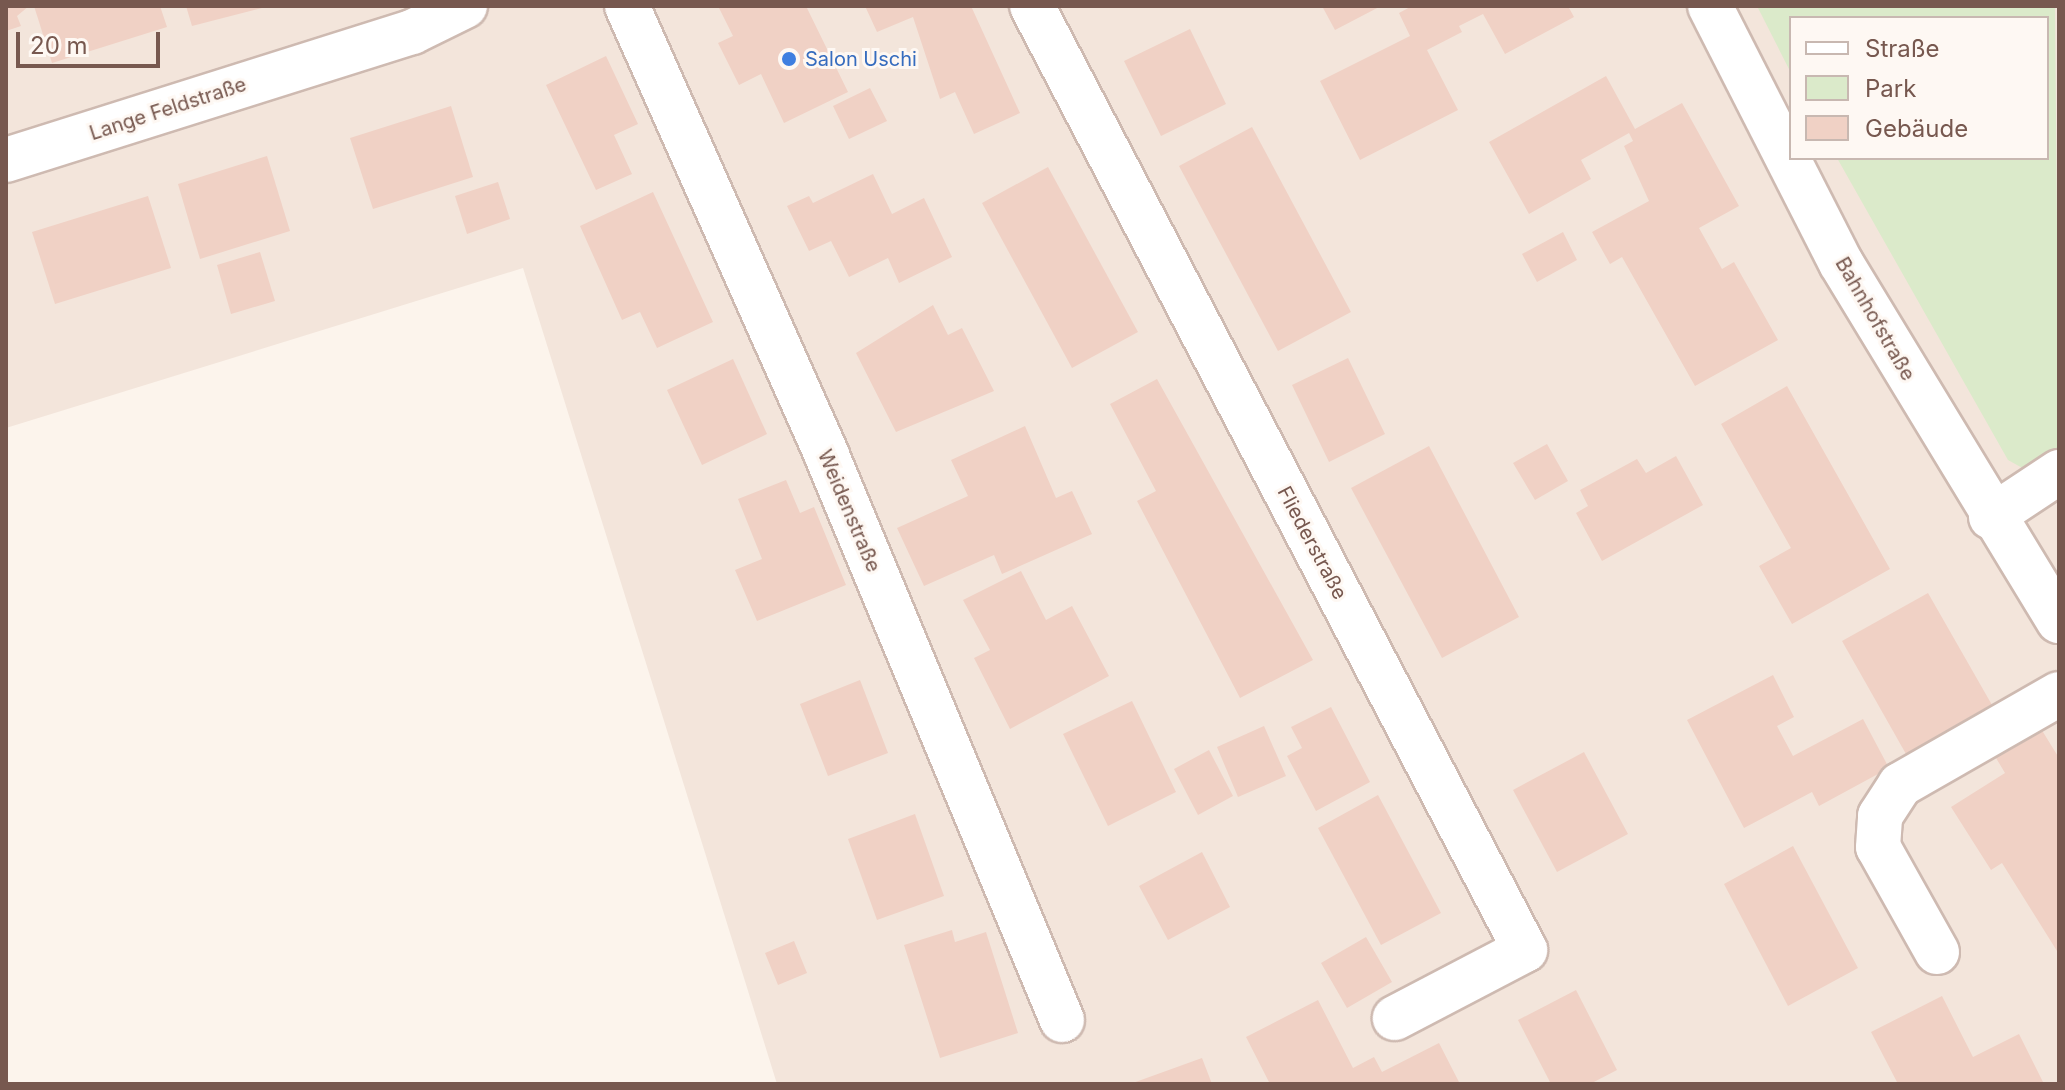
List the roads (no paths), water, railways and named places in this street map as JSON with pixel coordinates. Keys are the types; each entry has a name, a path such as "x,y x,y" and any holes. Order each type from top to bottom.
{"street":[{"name":"Lange Feldstraße","path":"6,160 402,19 465,6"},
{"name":"Weidenstraße","path":"627,6 827,456 1062,1020"},
{"name":"Fliederstraße","path":"1032,6 1525,950 1395,1018"},
{"name":"Bahnhofstraße","path":"1710,6 1841,263 1991,517 2059,621"},
{"path":"1991,517 2059,472"},
{"path":"1937,952 1878,847 1880,816 1900,785 2059,694"}],"place":[{"name":"Salon Uschi","path":"789,59"}]}
